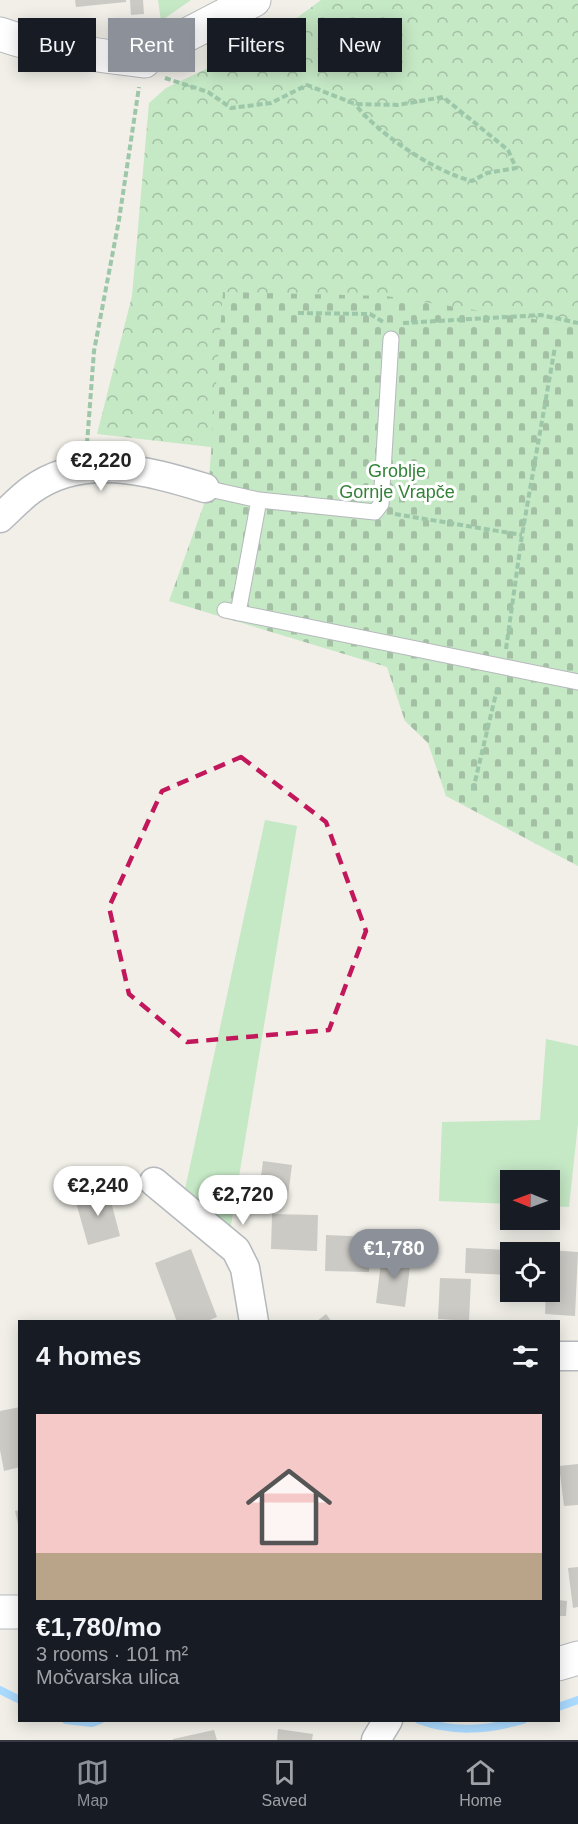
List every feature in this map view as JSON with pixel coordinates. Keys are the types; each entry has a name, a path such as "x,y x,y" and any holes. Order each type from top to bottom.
{"street":[{"path":"195,31 254,0"},
{"path":"0,34 24,43 108,58"},
{"path":"0,518 32,490 58,476 84,469 137,470 205,488"},
{"path":"153,1182 236,1250 245,1268 254,1320"},
{"path":"560,1356 578,1356"},
{"path":"0,1612 18,1612"},
{"path":"560,1663 578,1658"},
{"path":"376,1740 387,1722"}],"lane":[{"path":"205,488 259,500 375,512 381,504 390,333"},
{"path":"259,500 232,612 578,682"}],"path":[{"path":"84,469 94,351 119,220 142,72"},
{"path":"160,72 208,92 231,108 271,103 308,85 355,104 398,105 443,97 508,150 516,168 487,173 472,181 455,177 367,120 355,104"},
{"path":"298,313 370,314 390,333"},
{"path":"398,324 540,315 578,323"},
{"path":"473,790 504,668 522,535 555,347"},
{"path":"378,507 385,512 522,535"}],"highlighted area":[{"path":"241,757 326,822 366,931 329,1030 187,1042 129,994 109,907 162,791"}],"green space":[{"path":"158,0 191,0 165,18 161,18"},
{"path":"321,0 578,0 578,326 237,450 97,434 132,296 149,103 166,88 207,69 207,72 306,72 306,18 297,18"},
{"name":"Groblje Gornje Vrapče","path":"223,292 386,296 578,326 578,866 446,796 428,743 405,721 387,667 169,601 208,493"},
{"path":"265,820 297,826 230,1231 185,1189"},
{"path":"546,1039 578,1046 578,1123 569,1207 560,1207 560,1170 500,1170 500,1204 439,1201 442,1122 540,1120"}],"building":[{"path":"75,0 126,0 126,2 76,7"},
{"path":"130,0 143,0 144,14 131,15"},
{"path":"263,1161 292,1165 288,1196 259,1192"},
{"path":"108,1190 120,1236 88,1245 75,1199"},
{"path":"272,1214 318,1215 317,1251 271,1249"},
{"path":"326,1235 371,1237 369,1272 325,1271"},
{"path":"466,1248 500,1250 500,1275 465,1273"},
{"path":"191,1249 217,1317 210,1320 176,1320 155,1263"},
{"path":"560,1251 578,1252 575,1316 545,1314 546,1302 560,1302"},
{"path":"382,1254 411,1258 405,1307 376,1303"},
{"path":"440,1278 471,1279 469,1320 438,1319"},
{"path":"326,1314 330,1320 318,1320"},
{"path":"18,1407 18,1468 4,1471 0,1450 0,1411"},
{"path":"578,1464 578,1505 564,1506 560,1466"},
{"path":"578,1567 578,1607 573,1608 568,1568"},
{"path":"560,1600 567,1601 566,1616 560,1616"},
{"path":"278,1729 313,1734 312,1740 277,1740"},
{"path":"214,1730 217,1740 173,1740 173,1739"}],"waterway":[{"path":"0,1690 18,1699"},
{"path":"560,1706 578,1700"},
{"path":"83,1722 95,1722"},
{"path":"426,1722 445,1727 471,1729 514,1722"}]}
